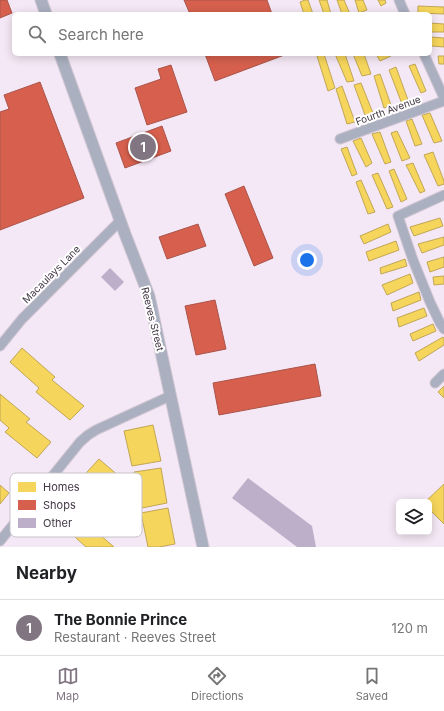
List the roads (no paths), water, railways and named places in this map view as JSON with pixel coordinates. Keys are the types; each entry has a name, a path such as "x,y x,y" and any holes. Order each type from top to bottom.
{"street":[{"path":"40,0 45,12"},
{"path":"399,0 404,12"},
{"name":"Reeves Street","path":"61,56 120,221 150,296 203,547"},
{"path":"425,56 444,100"},
{"name":"Fourth Avenue","path":"340,139 444,100"},
{"path":"444,196 398,216 413,260 430,302 444,329"},
{"name":"Macaulays Lane","path":"0,346 22,319 120,221"},
{"path":"435,383 444,374"},
{"path":"55,473 80,442 88,435 103,426 112,424 170,396"},
{"path":"0,541 10,529"}],"place":[{"name":"The Bonnie Prince","path":"143,147"}]}
